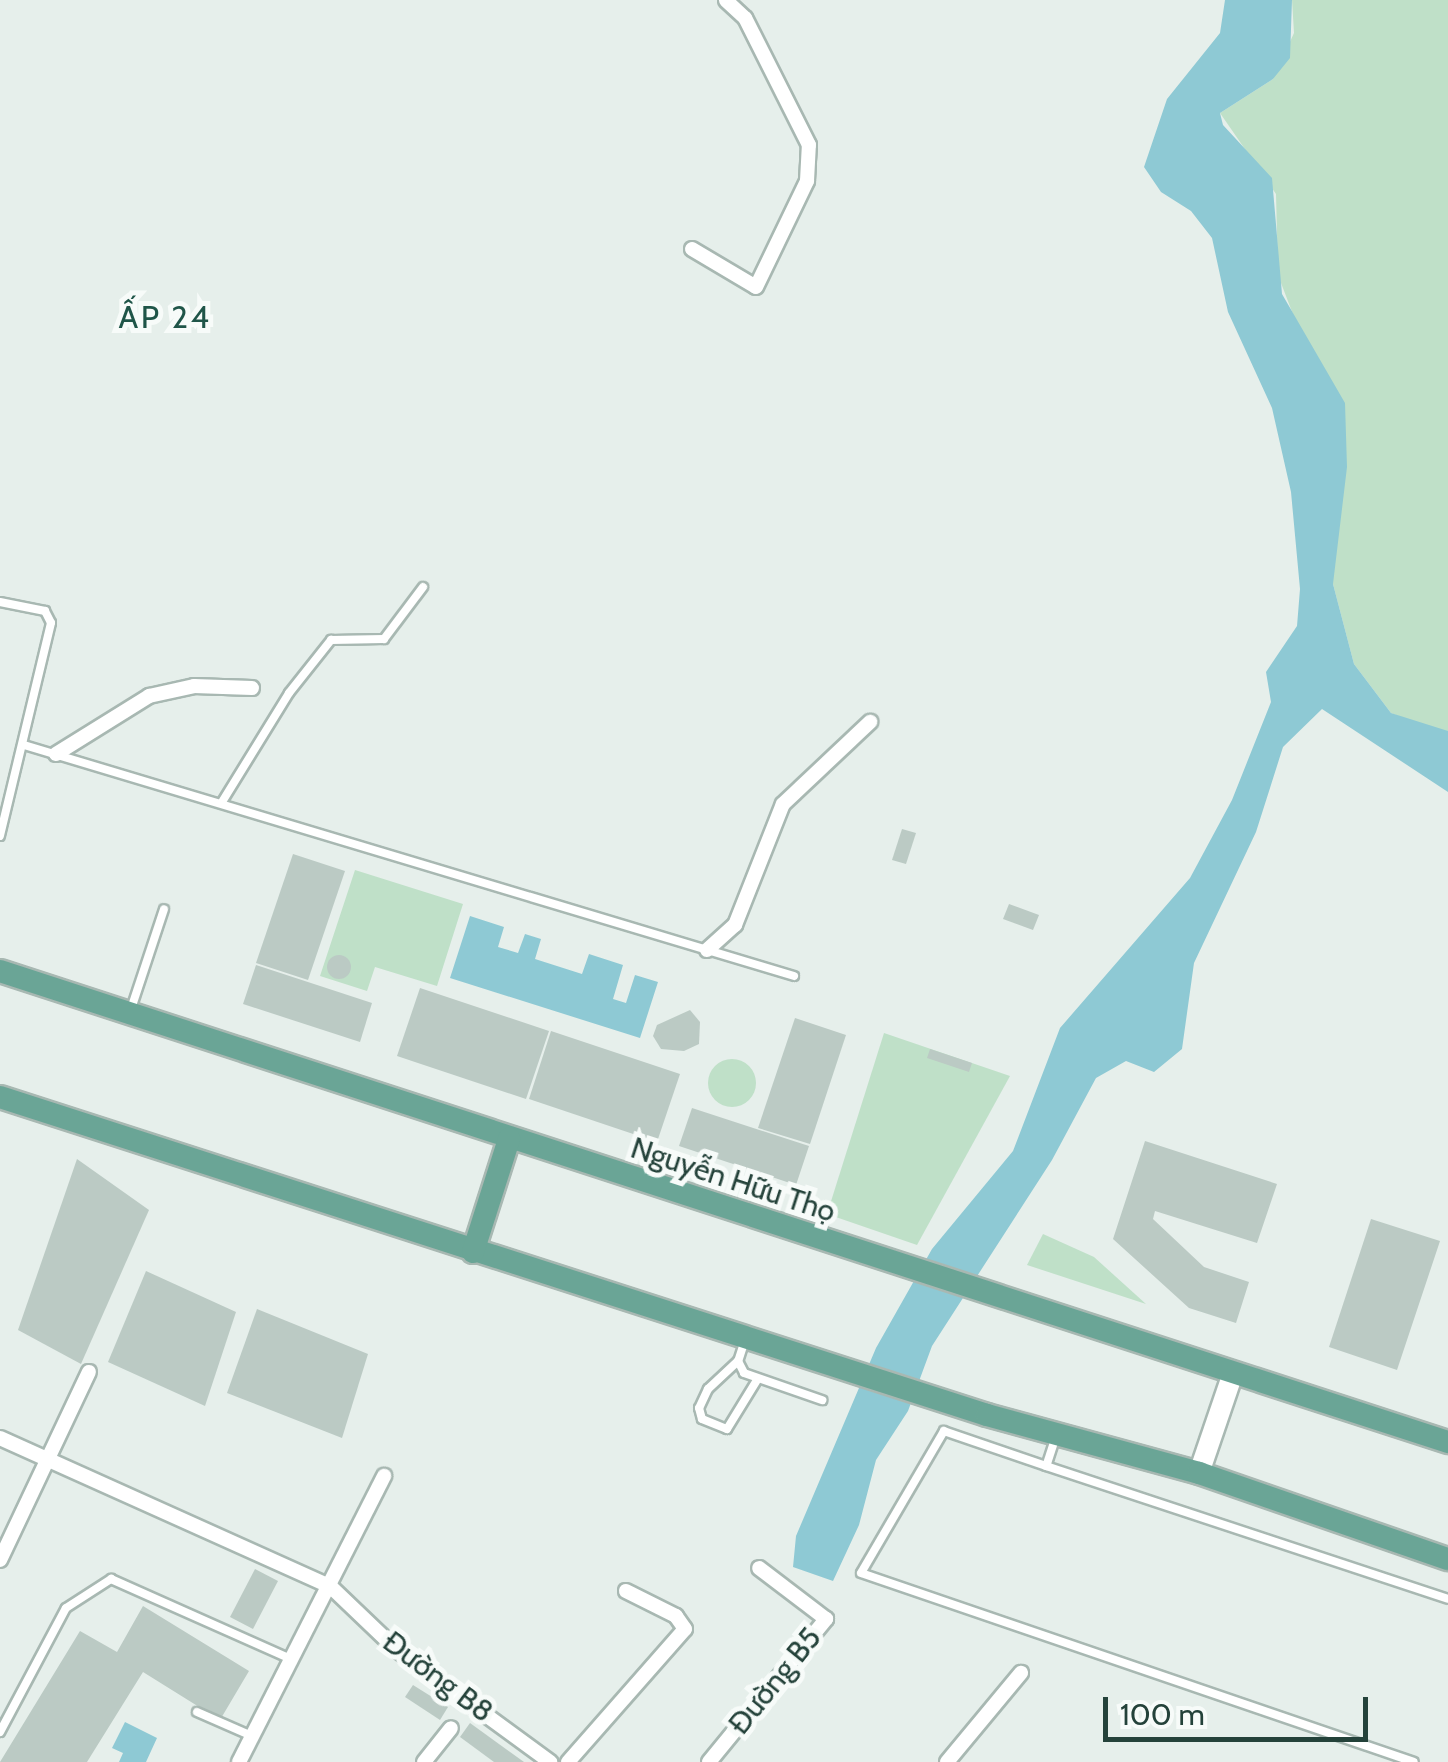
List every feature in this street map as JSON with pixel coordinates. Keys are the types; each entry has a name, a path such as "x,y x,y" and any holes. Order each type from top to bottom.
{"main road":[{"name":"Nguyễn Hữu Thọ","path":"0,972 1232,1376 1448,1442"},
{"path":"0,1097 473,1252 1057,1435 1200,1472 1448,1559"},
{"path":"473,1252 509,1139"},
{"path":"1200,1472 1232,1376"}],"street":[{"path":"692,249 756,287 807,181 809,145 745,18 726,0"},
{"path":"56,754 104,720 166,691 252,688"},
{"path":"707,950 735,924 783,804 870,722"},
{"path":"0,1560 89,1372"},
{"name":"Đường B8","path":"0,1438 330,1586 397,1650 550,1762"},
{"path":"240,1762 384,1476"},
{"name":"Đường B5","path":"709,1762 826,1619 760,1568"},
{"path":"568,1762 685,1630 676,1616 626,1591"},
{"path":"947,1762 1021,1673"},
{"path":"424,1762 451,1728"}],"lane":[{"path":"222,802 289,692 330,640 384,639 423,586"},
{"path":"0,602 50,617 24,745 0,836"},
{"path":"24,745 794,976"},
{"path":"130,1013 164,910"},
{"path":"746,1335 738,1361 708,1390 699,1408 702,1419 727,1430 757,1380"},
{"path":"738,1361 757,1380 822,1400"},
{"path":"1414,1762 861,1573 944,1431 1448,1599"},
{"path":"1046,1466 1057,1435"},
{"path":"0,1732 66,1608 111,1579 292,1660"},
{"path":"197,1712 252,1736"}],"green space":[{"path":"1292,0 1448,0 1448,731 1442,733 1391,713 1354,664 1333,584 1294,317 1278,275 1276,194 1220,113 1273,79 1294,33"},
{"path":"355,870 463,904 437,986 375,967 367,991 320,976"},
{"path":"884,1033 1010,1076 917,1245 827,1214"},
{"path":"732,1059 749,1066 756,1083 749,1100 732,1107 715,1100 708,1083 715,1066"},
{"path":"1043,1234 1094,1257 1146,1304 1027,1265"}],"water":[{"path":"1225,0 1292,0 1290,58 1273,79 1220,113 1223,125 1272,178 1282,294 1345,403 1347,467 1333,584 1354,664 1391,713 1448,731 1448,792 1322,709 1283,747 1256,832 1194,963 1182,1049 1154,1072 1126,1061 1096,1078 1052,1160 932,1346 908,1411 876,1460 859,1525 833,1581 793,1567 796,1536 876,1348 932,1249 1013,1151 1060,1028 1190,878 1232,800 1271,702 1266,672 1297,626 1300,589 1291,492 1272,408 1228,312 1212,238 1191,211 1161,192 1144,167 1167,99 1220,33"},
{"path":"470,916 504,927 498,947 518,953 525,934 541,939 535,959 582,974 589,954 623,965 613,999 626,1003 635,975 658,982 640,1038 450,978"},
{"path":"125,1722 157,1738 146,1762 119,1762 123,1753 112,1748"}],"building":[{"path":"902,829 916,833 906,864 892,860"},
{"path":"293,854 345,871 308,980 256,963"},
{"path":"1009,904 1039,915 1033,930 1003,919"},
{"path":"334,955 344,955 351,967 344,979 334,979 327,972 327,962"},
{"path":"256,965 372,1003 360,1042 243,1004"},
{"path":"420,988 549,1031 526,1099 397,1056"},
{"path":"690,1010 700,1022 699,1044 684,1051 661,1049 653,1036 657,1025"},
{"path":"795,1018 846,1035 810,1144 758,1128"},
{"path":"551,1031 680,1074 657,1142 529,1099"},
{"path":"930,1049 972,1063 969,1072 927,1058"},
{"path":"692,1108 809,1146 796,1185 679,1146"},
{"path":"1145,1141 1277,1184 1257,1243 1155,1211 1153,1219 1204,1267 1249,1282 1236,1323 1189,1308 1113,1239"},
{"path":"77,1159 149,1210 81,1364 18,1330"},
{"path":"1371,1219 1440,1241 1397,1370 1329,1347"},
{"path":"146,1271 236,1312 205,1406 108,1362"},
{"path":"257,1309 368,1354 342,1438 227,1393"},
{"path":"255,1569 278,1581 253,1629 230,1617"},
{"path":"143,1606 249,1671 220,1720 143,1672 87,1762 0,1762 80,1631 117,1652"},
{"path":"413,1685 448,1707 440,1720 405,1697"},
{"path":"470,1723 524,1762 494,1762 460,1737"}],"district":[{"name":"ẤP 24","path":"165,317"}]}
